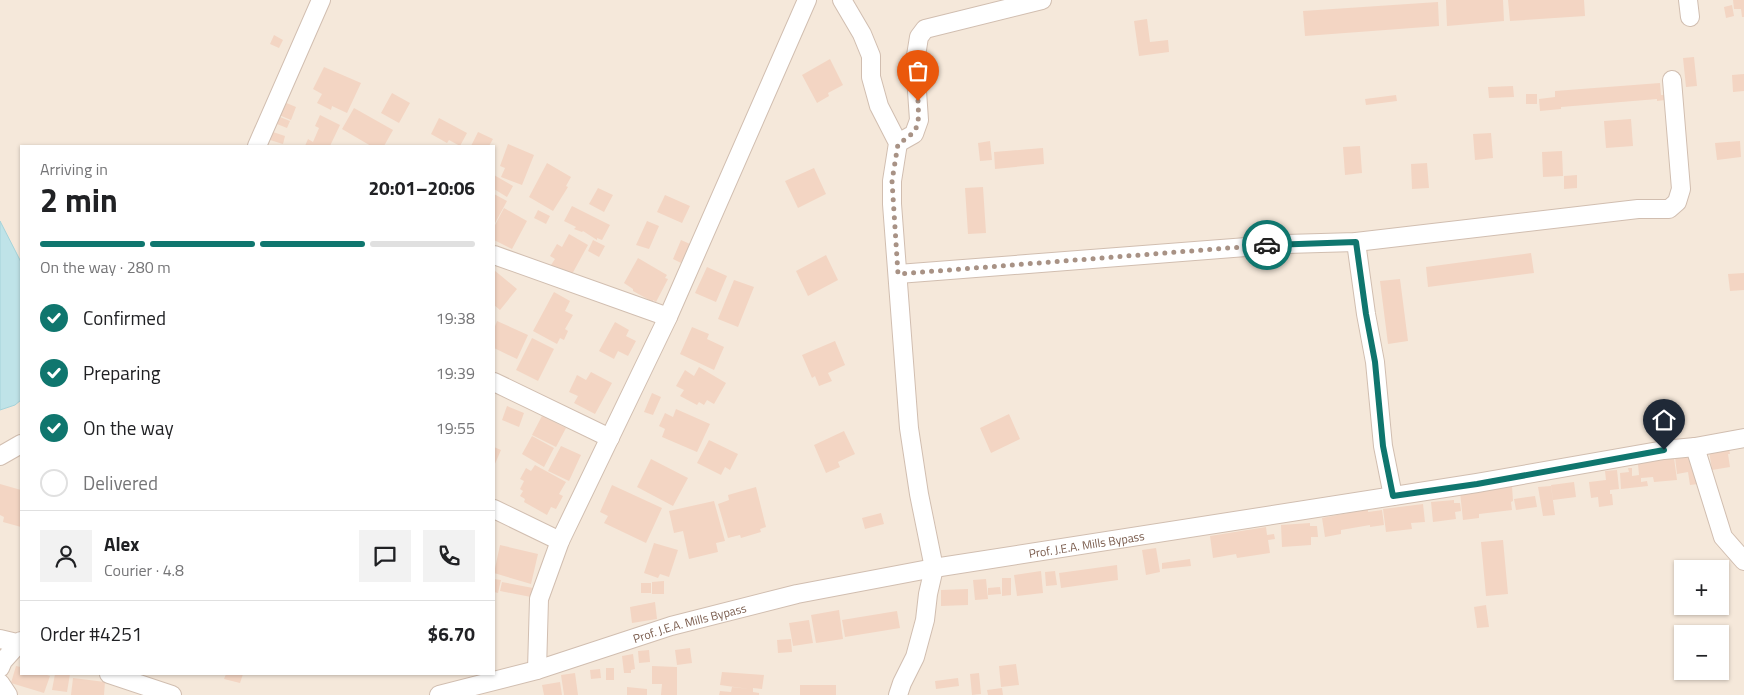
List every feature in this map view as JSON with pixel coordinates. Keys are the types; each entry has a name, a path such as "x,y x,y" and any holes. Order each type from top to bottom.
{"street":[{"path":"260,145 321,0"},
{"path":"536,670 539,598 560,541 668,317 807,0"},
{"path":"842,0 862,34 871,56 871,78 879,106 898,144 892,181 909,428 919,494 934,568 925,620 915,657 898,695"},
{"path":"898,144 914,134 919,120 915,62 919,37 925,29 1042,0"},
{"path":"898,274 1286,244 1356,242 1638,209 1669,209 1677,202 1681,189 1672,80"},
{"path":"1356,242 1375,362 1383,446 1393,496"},
{"path":"495,255 668,317"},
{"path":"495,382 610,438"},
{"name":"Prof. J.E.A. Mills Bypass","path":"438,695 536,670 671,626 797,594 934,568 1477,484 1664,450 1695,447 1744,438"},
{"path":"0,456 20,445"},
{"path":"1695,447 1723,537 1744,561"},
{"path":"495,509 560,541"},
{"path":"0,639 20,643"},
{"path":"0,668 3,661 20,644"},
{"path":"112,675 172,695"},
{"path":"0,683 8,695"}],"shaded area":[{"path":"0,0 1744,0 1744,695 0,695"}],"water":[{"path":"0,221 20,260 20,401 15,405 0,410"}],"building":[{"path":"1446,0 1503,0 1504,21 1447,26"},
{"path":"1508,0 1584,0 1585,16 1510,21"},
{"path":"1733,0 1744,0 1744,17 1742,17 1741,9 1734,9"},
{"path":"1438,2 1439,26 1305,36 1303,11"},
{"path":"1732,5 1734,16 1726,18 1724,7"},
{"path":"1147,19 1150,42 1168,40 1169,52 1139,56 1134,21"},
{"path":"274,35 283,40 279,48 270,44"},
{"path":"1694,57 1697,86 1686,87 1683,58"},
{"path":"830,59 843,85 828,93 829,96 817,103 802,75"},
{"path":"324,67 361,83 347,113 332,106 331,110 317,103 322,94 313,89"},
{"path":"1744,74 1744,91 1733,92 1732,75"},
{"path":"1660,83 1661,95 1665,95 1665,100 1657,101 1657,99 1561,107 1561,109 1540,111 1539,99 1555,97 1555,91"},
{"path":"1513,86 1514,97 1489,98 1488,87"},
{"path":"392,93 410,103 399,123 381,113"},
{"path":"1526,94 1537,94 1537,104 1526,104"},
{"path":"1396,95 1397,101 1366,105 1365,99"},
{"path":"284,102 296,107 291,120 279,115"},
{"path":"354,108 393,130 385,145 369,145 342,129"},
{"path":"320,115 340,125 330,145 305,145 308,139 313,142 319,128 315,126"},
{"path":"280,117 290,121 287,128 277,124"},
{"path":"439,118 467,133 461,145 449,140 447,143 431,134"},
{"path":"1631,119 1633,146 1606,148 1604,121"},
{"path":"273,132 285,136 283,144 270,140"},
{"path":"478,132 493,139 490,145 472,145"},
{"path":"1491,133 1493,158 1475,160 1473,134"},
{"path":"990,141 992,160 980,161 978,143"},
{"path":"1740,141 1741,157 1717,160 1715,143"},
{"path":"508,144 534,155 522,185 501,177 505,168 500,166"},
{"path":"1360,146 1362,173 1345,175 1343,147"},
{"path":"1043,148 1044,164 995,169 994,152"},
{"path":"1562,151 1563,176 1543,177 1542,152"},
{"path":"547,163 571,177 566,186 568,187 553,211 529,197"},
{"path":"1427,163 1429,188 1412,189 1411,164"},
{"path":"814,168 826,194 798,208 785,181"},
{"path":"1577,175 1577,188 1564,189 1564,176"},
{"path":"495,176 513,186 507,197 495,190"},
{"path":"983,187 986,233 968,234 965,188"},
{"path":"598,188 613,195 604,212 589,204"},
{"path":"495,195 507,201 495,223"},
{"path":"665,195 690,206 682,223 657,212"},
{"path":"572,206 610,225 602,240 597,238 597,240 583,231 574,229 576,227 564,221"},
{"path":"504,208 527,221 512,249 495,240 495,225"},
{"path":"538,210 550,216 546,224 534,218"},
{"path":"647,221 659,226 649,249 636,245"},
{"path":"569,234 588,245 571,276 551,265 555,259 550,256 557,244 562,247"},
{"path":"593,240 605,246 599,257 588,251"},
{"path":"681,240 690,244 681,263 673,259"},
{"path":"1531,253 1534,273 1428,287 1426,267"},
{"path":"826,255 838,280 808,296 796,271"},
{"path":"638,258 667,275 665,278 668,279 656,302 633,291 624,283"},
{"path":"707,267 727,276 716,302 695,293"},
{"path":"495,271 517,289 500,310 495,306"},
{"path":"1744,273 1744,290 1730,291 1728,274"},
{"path":"1400,279 1408,341 1388,344 1380,281"},
{"path":"734,280 754,287 738,327 718,319"},
{"path":"554,292 570,301 565,311 573,315 565,329 568,331 564,340 560,338 557,344 533,331"},
{"path":"497,321 528,335 517,359 495,348 495,326"},
{"path":"615,322 629,330 626,336 636,341 628,356 618,351 614,359 599,351"},
{"path":"692,327 709,334 707,339 724,347 714,370 680,354"},
{"path":"532,338 554,349 538,381 516,370"},
{"path":"835,341 845,365 828,373 832,381 819,386 815,376 812,378 802,355"},
{"path":"699,367 726,383 714,404 707,400 704,405 699,402 697,405 680,396 684,390 676,386 685,370 694,376"},
{"path":"591,372 612,383 595,414 574,403 578,396 569,392 577,375 586,380"},
{"path":"652,393 661,397 653,415 644,412"},
{"path":"507,406 524,413 519,427 502,420"},
{"path":"676,409 710,424 697,452 662,437 665,429 659,426 665,413 673,417"},
{"path":"1009,414 1020,439 991,453 980,428"},
{"path":"542,416 566,428 556,447 532,435"},
{"path":"844,431 855,454 838,462 840,467 826,473 814,445"},
{"path":"532,436 554,448 544,467 522,454"},
{"path":"709,440 738,454 730,470 725,467 721,475 697,463"},
{"path":"561,446 581,455 569,481 548,471"},
{"path":"495,447 501,450 495,464"},
{"path":"1729,448 1730,467 1712,470 1709,451"},
{"path":"1696,454 1698,484 1690,485 1688,472 1677,474 1675,457"},
{"path":"1674,458 1677,480 1654,482 1653,477 1641,478 1641,482 1647,481 1648,486 1621,489 1620,473 1629,472 1628,468 1632,468 1632,476 1639,475 1638,464"},
{"path":"651,459 688,478 673,506 637,487"},
{"path":"535,465 566,482 559,494 563,496 556,509 551,507 547,515 524,502 525,499 520,496 523,491 520,489 524,481 520,479 526,468 531,471"},
{"path":"1617,470 1619,489 1610,490 1613,505 1599,507 1598,497 1591,498 1589,482 1606,480 1605,471"},
{"path":"1574,482 1576,497 1553,500 1551,485"},
{"path":"0,484 20,490 20,527 3,522 4,517 0,515"},
{"path":"612,485 662,508 646,543 604,523 608,516 600,512"},
{"path":"1512,486 1512,510 1479,514 1479,518 1463,520 1460,492"},
{"path":"1551,486 1555,515 1543,516 1538,487"},
{"path":"756,487 766,527 760,529 761,532 741,538 740,535 728,538 718,504 729,500 728,495"},
{"path":"1535,496 1537,507 1516,510 1514,499"},
{"path":"1454,500 1454,503 1460,503 1461,511 1455,512 1456,519 1433,522 1431,502"},
{"path":"714,501 725,541 716,543 718,552 689,559 683,531 674,533 669,511"},
{"path":"1423,504 1425,522 1411,523 1412,529 1386,532 1383,509"},
{"path":"1368,509 1368,512 1382,510 1384,525 1370,527 1370,525 1341,530 1341,534 1325,537 1322,518"},
{"path":"881,513 884,524 865,529 862,518"},
{"path":"1310,523 1310,526 1317,526 1318,537 1311,537 1311,545 1282,547 1281,525"},
{"path":"1266,527 1267,535 1274,534 1275,539 1268,540 1270,553 1237,558 1236,554 1213,558 1210,536"},
{"path":"1503,540 1508,594 1486,596 1481,542"},
{"path":"654,543 678,550 669,577 660,574 658,578 644,573"},
{"path":"500,545 538,554 531,584 495,573"},
{"path":"1156,548 1160,572 1146,575 1142,550"},
{"path":"1190,559 1191,566 1162,569 1162,563"},
{"path":"1117,565 1118,580 1061,588 1059,573"},
{"path":"1041,571 1043,593 1017,596 1014,575"},
{"path":"1055,571 1057,585 1046,586 1045,572"},
{"path":"1002,578 1011,578 1011,595 1002,596"},
{"path":"495,579 501,580 498,593 495,592"},
{"path":"986,579 988,599 975,600 973,580"},
{"path":"664,581 664,594 652,594 652,582"},
{"path":"502,582 533,588 531,597 500,591"},
{"path":"641,583 651,583 651,593 641,593"},
{"path":"1000,587 1001,594 988,595 988,588"},
{"path":"968,589 968,605 941,606 941,590"},
{"path":"655,602 657,619 632,623 630,607"},
{"path":"1486,605 1489,627 1477,628 1474,607"},
{"path":"839,610 843,639 816,643 811,615"},
{"path":"897,611 900,628 845,637 842,620"},
{"path":"809,620 813,643 793,646 789,623"},
{"path":"791,639 792,652 778,653 777,640"},
{"path":"690,648 692,663 677,665 675,650"},
{"path":"649,650 650,662 639,663 638,651"},
{"path":"633,654 635,669 631,670 631,673 624,673 622,656"},
{"path":"1016,664 1019,685 1001,687 999,666"},
{"path":"16,666 20,667 20,675 50,676 44,693 11,683"},
{"path":"652,666 677,667 677,695 661,695 662,684 652,684"},
{"path":"606,668 614,668 614,680 606,680"},
{"path":"600,669 601,678 591,679 590,670"},
{"path":"722,672 764,675 762,689 753,688 753,692 759,693 759,695 719,695 720,691 731,692 732,687 749,689 720,685"},
{"path":"575,673 578,695 564,695 561,675"},
{"path":"979,673 981,694 972,695 970,674"},
{"path":"55,675 70,675 67,692 52,690"},
{"path":"226,675 243,675 240,683 224,679"},
{"path":"73,678 105,682 104,695 71,695"},
{"path":"958,678 959,686 936,689 935,681"},
{"path":"560,682 562,695 544,695 542,685"},
{"path":"800,685 836,685 836,695 800,695"},
{"path":"627,687 647,689 647,695 627,695"},
{"path":"1002,688 1003,695 988,695 987,690"}],"way so far":[{"path":"918,101 919,120 914,134 898,144 892,181 898,274 1035,265 1267,245"}],"route":[{"path":"1267,245 1356,242 1375,362 1383,446 1393,496 1477,484 1664,450"}]}
